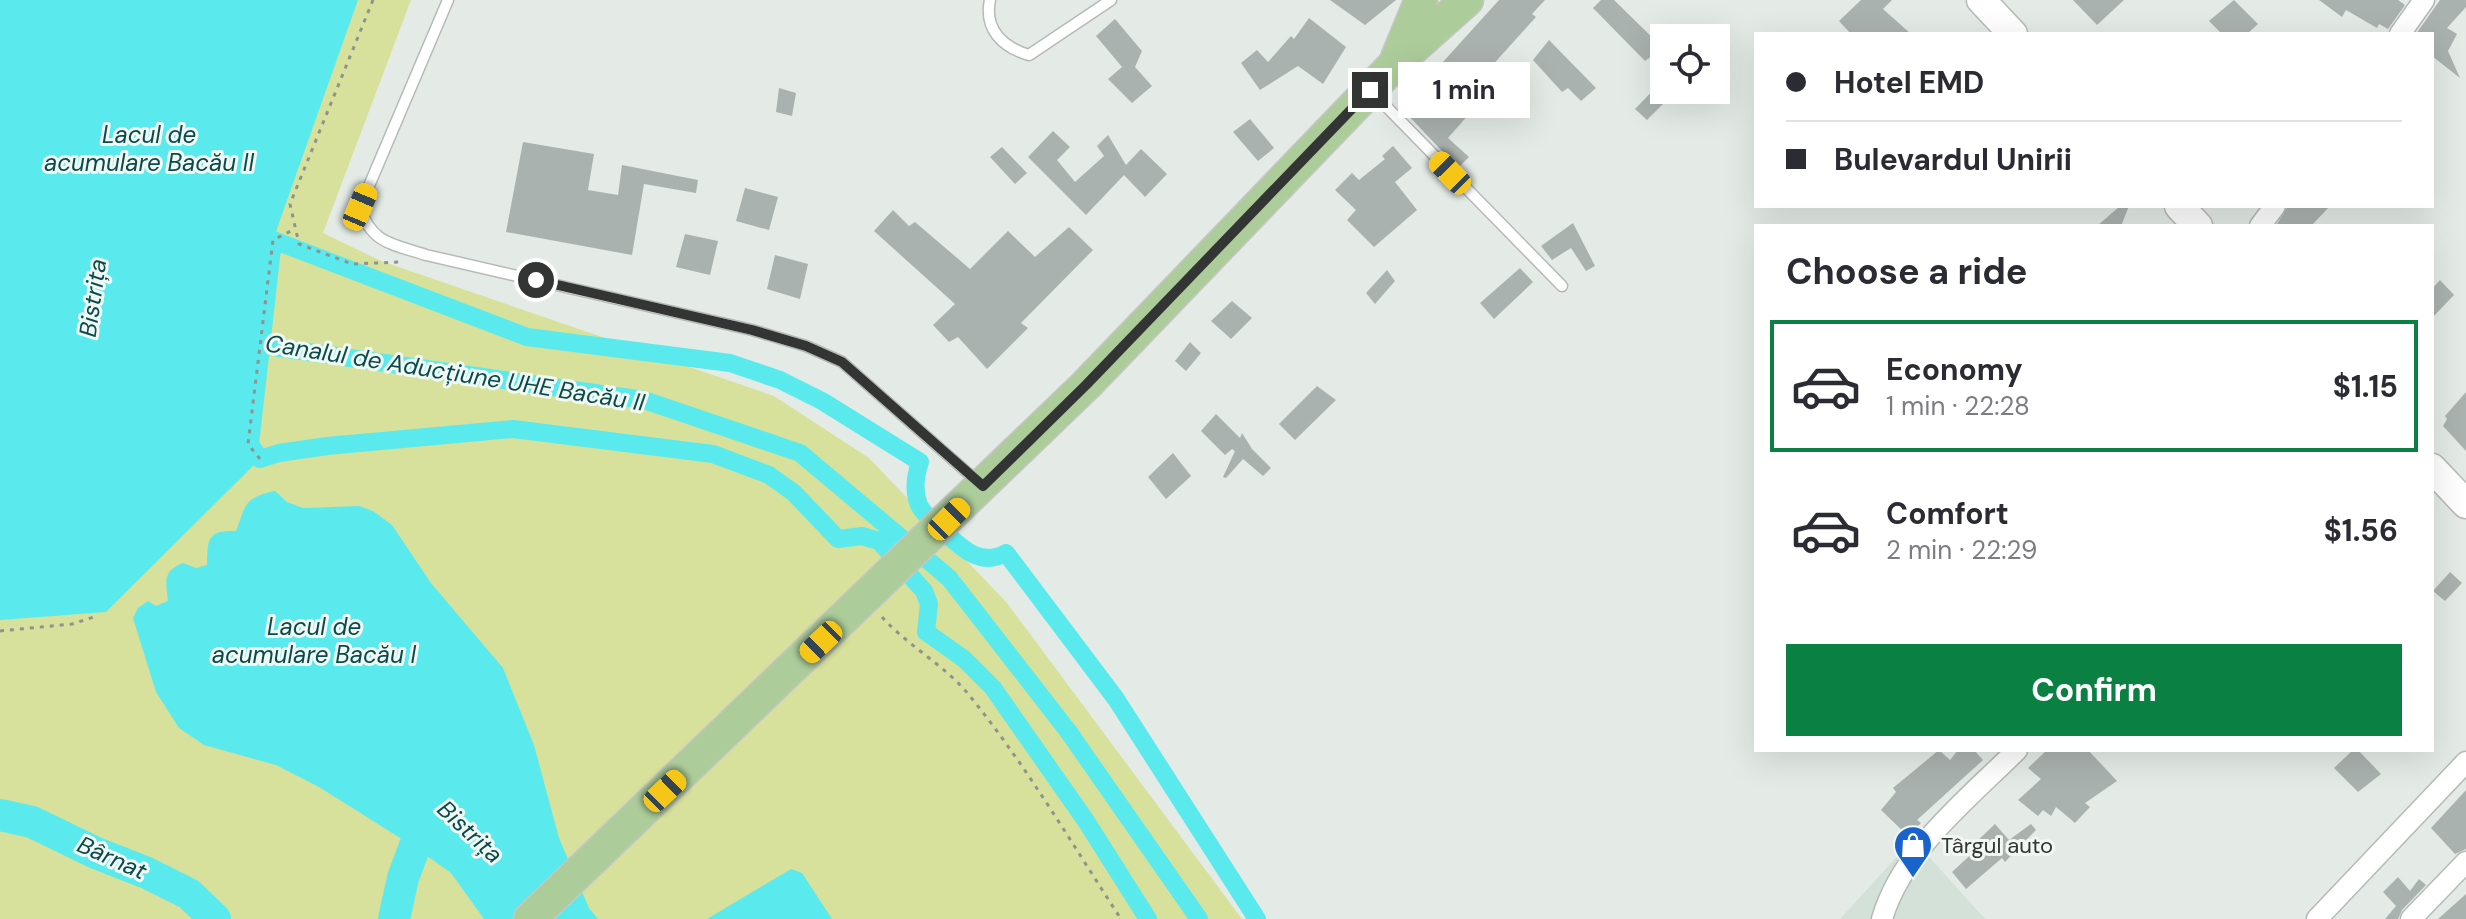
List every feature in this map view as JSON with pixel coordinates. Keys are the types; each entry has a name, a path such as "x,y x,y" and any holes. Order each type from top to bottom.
{"main road":[{"path":"1394,65 1421,0"},
{"path":"530,919 1086,385 1394,65 1467,0"},
{"path":"1981,0 2011,32"},
{"path":"2181,208 2196,224"},
{"path":"2434,470 2466,504"}],"street":[{"path":"2401,32 2423,0"},
{"path":"1882,919 1899,877 1944,823 2015,752"},
{"path":"2317,919 2466,762"},
{"path":"2411,919 2466,862"}],"lane":[{"path":"448,0 360,207 365,224 378,239 426,255 752,330 806,346 842,362 983,486"},
{"path":"990,0 987,14 996,33 1009,49 1029,55 1111,0"},
{"path":"1370,90 1562,286"}],"path":[{"path":"373,0 290,204 293,230 299,244 352,264 402,262 426,255"},
{"path":"260,459 248,444 273,240 293,230"},
{"path":"866,599 900,637 967,691 1029,777 1121,919"},
{"path":"0,631 72,624 94,617"}],"shaded area":[{"name":"Târgul auto","path":"1913,839 1985,919 1840,919"}],"green space":[{"path":"0,0 411,0 323,233 381,261 774,396 869,458 1007,603 1242,919 0,919"}],"water":[{"name":"Lacul de acumulare Bacău II","path":"0,0 358,0 273,240 248,444 260,459 106,612 0,620"},
{"name":"Lacul de acumulare Bacău I","path":"275,491 287,502 303,508 359,506 373,511 392,525 431,583 503,668 534,745 559,838 589,908 598,919 484,919 451,873 319,787 276,765 204,745 179,728 156,692 133,618 138,608 148,601 156,606 168,601 168,574 183,563 196,568 207,565 211,538 219,532 236,531 247,504"},
{"path":"791,869 802,873 832,919 707,919"}],"building":[{"path":"1330,0 1396,0 1365,25"},
{"path":"1499,0 1545,0 1532,14 1536,17 1480,79 1491,89 1448,138 1469,157 1458,168 1405,112 1421,99 1414,94"},
{"path":"1601,0 1614,0 1650,35 1650,57 1645,61 1593,8"},
{"path":"1861,0 1892,0 1883,9 1909,32 1849,32 1839,21"},
{"path":"2073,0 2124,0 2097,25"},
{"path":"2234,0 2258,24 2249,32 2220,32 2209,21"},
{"path":"2319,0 2398,0 2405,5 2388,29 2379,24 2377,28 2346,10 2342,17"},
{"path":"2440,0 2466,0 2466,7 2447,28 2457,34 2448,51 2460,78 2434,58 2434,32 2417,32"},
{"path":"1309,18 1346,47 1323,84 1298,66 1260,90 1241,63 1257,50 1268,62 1291,36 1294,39"},
{"path":"1115,19 1142,51 1135,67 1152,86 1132,103 1108,79 1122,67 1096,36"},
{"path":"1549,40 1596,88 1581,101 1568,88 1562,92 1533,60"},
{"path":"779,88 796,93 792,116 776,112"},
{"path":"1650,93 1650,104 1663,104 1647,120 1635,109"},
{"path":"1250,119 1274,148 1258,161 1233,132"},
{"path":"1053,131 1070,147 1057,160 1075,182 1104,156 1097,146 1108,135 1126,165 1141,149 1167,174 1145,197 1124,175 1086,215 1028,157"},
{"path":"523,142 594,154 588,190 618,195 622,165 698,180 696,193 644,184 632,255 506,232"},
{"path":"1393,146 1412,168 1395,182 1417,210 1374,247 1347,220 1356,210 1335,190 1352,173 1359,180 1385,159 1382,156"},
{"path":"1002,147 1027,173 1015,184 990,157"},
{"path":"745,188 778,197 769,230 736,221"},
{"path":"2118,208 2128,208 2122,224 2099,224"},
{"path":"2287,208 2328,208 2313,224 2277,224"},
{"path":"893,210 909,226 915,222 970,269 1008,231 1035,257 1069,227 1093,250 1021,323 1028,328 987,369 958,337 949,342 933,325 955,304 874,231"},
{"path":"1573,223 1595,266 1586,271 1571,248 1552,260 1541,246"},
{"path":"685,234 718,241 710,275 676,267"},
{"path":"775,255 808,264 800,299 767,289"},
{"path":"1520,268 1533,282 1494,319 1480,303"},
{"path":"1387,270 1395,281 1375,304 1366,293"},
{"path":"2440,280 2454,295 2434,316 2434,287"},
{"path":"1232,301 1252,318 1231,339 1211,321"},
{"path":"1190,342 1201,353 1186,371 1175,361"},
{"path":"1317,386 1336,400 1295,440 1279,424"},
{"path":"2466,392 2466,451 2443,426 2447,419 2445,416"},
{"path":"1216,414 1240,438 1242,433 1252,449 1271,468 1263,476 1243,459 1226,478 1223,477 1235,451 1232,449 1225,455 1201,431"},
{"path":"1173,453 1191,476 1166,499 1148,477"},
{"path":"2450,572 2462,583 2445,601 2434,590"},
{"path":"1937,752 1950,760 1956,752 1976,752 1983,760 1917,820 1921,823 1908,836 1881,810 1896,792 1893,788"},
{"path":"2045,752 2090,752 2117,781 2085,803 2090,807 2075,823 2056,807 2051,816 2043,810 2038,816 2018,800 2041,779 2028,768"},
{"path":"2351,752 2360,752 2381,774 2358,792 2334,768"},
{"path":"2466,790 2466,849 2455,854 2431,828"},
{"path":"1995,824 2009,840 2031,824 2036,830 2005,862 2002,858 1966,889 1952,872 1979,847 1975,843"},
{"path":"2398,877 2410,891 2419,879 2426,885 2402,910 2398,919 2385,919 2396,906 2383,892"},
{"path":"2466,894 2466,919 2438,919"}],"waterway":[{"path":"1148,919 1086,821 993,688 964,659 926,632 929,604 924,591 879,541 862,536 838,539 794,493 769,475 713,454 513,429 327,446 260,459 250,444 273,240 527,337 730,363 780,380 822,401 920,462 915,489 924,512 970,553 987,558 1006,553 1116,699 1257,919"},
{"name":"Canalul de Aducțiune UHE Bacău II","path":"252,339 259,345 644,400 800,453 949,578 1068,731 1199,919"},
{"name":"Bârnat","path":"394,919 403,878 429,808"},
{"name":"Bârnat","path":"0,815 32,822 147,873 189,894 215,919"}],"place":[{"name":"Târgul auto","path":"1913,879"}],"route":[{"path":"536,280 752,330 806,346 842,362 983,486 1086,385 1370,90"}],"water label":[{"name":"Bistrița","path":"93,298"},
{"name":"Bistrița","path":"470,832"}]}
